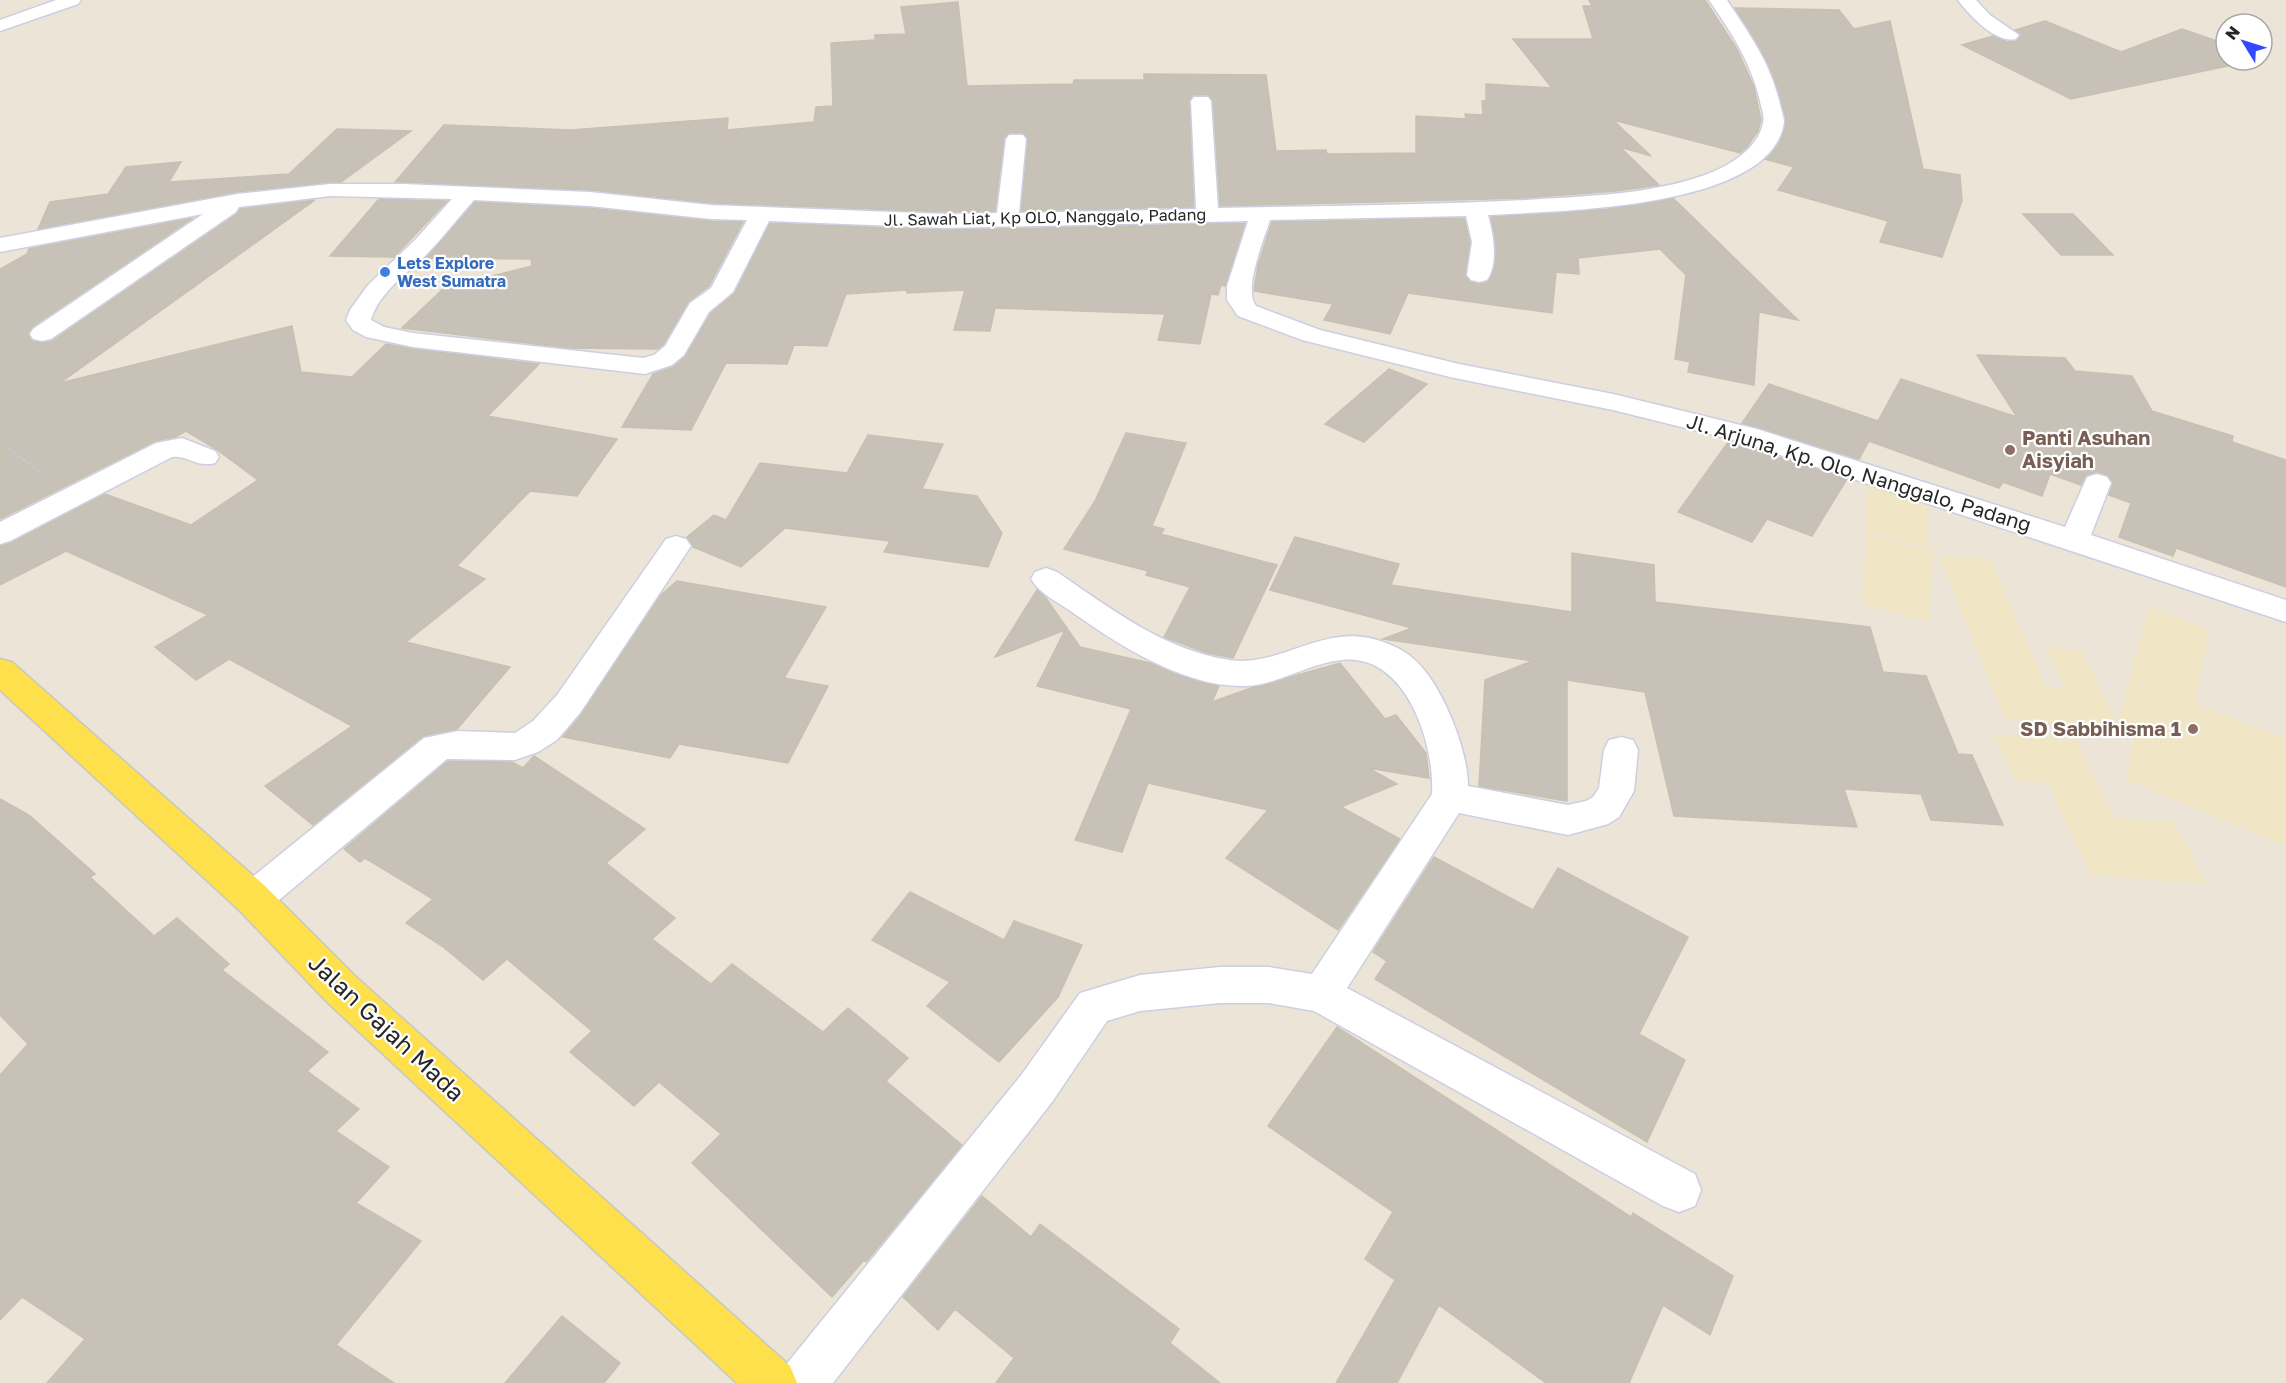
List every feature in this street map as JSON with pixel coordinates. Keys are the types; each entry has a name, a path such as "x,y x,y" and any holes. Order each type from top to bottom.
{"main road":[{"name":"Jalan Gajah Mada","path":"0,671 253,899 341,989 773,1383"}],"street":[{"path":"0,26 72,0"},
{"name":"Jl. Sawah Liat, Kp OLO, Nanggalo, Padang","path":"0,245 237,201 330,190 469,193 590,199 711,212 896,220 1476,209 1614,201 1692,186 1735,169 1765,144 1774,121 1766,82 1751,49 1718,0"},
{"path":"1967,0 1984,19 2010,35"},
{"path":"1201,101 1207,214"},
{"path":"1007,219 1016,139"},
{"path":"469,193 371,296 360,312 358,320 360,324 380,332 413,340 645,366 663,360 675,350 699,308 721,292 761,214"},
{"path":"42,334 237,201"},
{"path":"1476,209 1483,242 1479,275"},
{"name":"Jl. Arjuna, Kp. Olo, Nanggalo, Padang","path":"1262,214 1239,286 1238,297 1247,311 1268,320 1381,354 1458,372 1613,402 1747,435 2286,611"},
{"path":"0,534 166,450 182,447 205,457"},
{"path":"2074,540 2097,483"},
{"path":"253,899 436,748 452,744 506,748 525,743 538,736 560,714 623,626 676,546"},
{"path":"1046,579 1159,651 1210,669 1233,674 1257,674 1340,648 1357,648 1384,656 1407,672 1424,700 1450,774 1450,797 1321,994"},
{"path":"1450,797 1568,820 1594,814 1606,807 1616,791 1621,750"},
{"path":"802,1383 1036,1088 1094,1006 1140,993 1220,985 1269,986 1321,994 1678,1190"}],"shaded area":[{"path":"1868,486 1928,500 1927,547 1864,532"},
{"path":"1867,535 1933,552 1930,622 1862,604"},
{"name":"SD Sabbihisma 1","path":"1939,555 1990,559 2047,688 2065,689 2046,647 2082,650 2117,724 2149,607 2210,630 2194,703 2286,739 2286,846 2125,779 2136,732 2118,725 2120,730 2005,719"},
{"name":"SD Sabbihisma 1","path":"1994,734 2076,740 2115,818 2174,822 2207,884 2091,875 2048,783 2015,780"}],"building":[{"path":"1589,0 1705,0 1737,49 1754,87 1761,120 1758,131 1747,147 1740,153 1613,120 1651,156 1620,147 1659,185 1526,198 1220,206 1213,101 1208,95 1194,95 1189,101 1194,207 1021,211 1028,139 1023,133 1009,133 1004,139 995,211 947,212 711,203 590,190 395,182 444,125 571,130 728,118 727,130 814,122 816,107 833,106 831,43 875,40 875,35 906,34 901,7 958,2 967,86 1073,84 1074,80 1144,80 1144,74 1266,75 1276,151 1326,150 1327,154 1416,153 1416,116 1466,119 1465,114 1483,115 1482,101 1486,101 1486,84 1552,88 1513,39 1593,39 1583,6 1592,6"},
{"path":"1735,8 1839,10 1854,29 1890,21 1923,169 1960,175 1962,201 1942,257 1880,242 1888,221 1778,190 1794,167 1764,159 1773,152 1786,123 1785,115 1767,61"},
{"path":"2045,21 2121,52 2182,29 2214,40 2214,69 2071,99 1962,45 1993,36 2008,42 2016,41 2021,35 2015,30"},
{"path":"337,129 411,131 341,182 237,192 38,229 50,202 108,194 126,167 181,162 169,182 289,174"},
{"path":"1673,198 1798,320 1759,312 1754,385 1688,372 1690,362 1675,359 1686,275 1660,249 1578,258 1579,274 1556,272 1552,313 1408,293 1390,334 1324,320 1333,304 1254,291 1258,265 1272,222 1464,218 1470,242 1465,275 1470,282 1480,284 1489,281 1495,265 1496,248 1491,217 1608,209"},
{"path":"379,199 447,201 394,257 330,256"},
{"path":"315,200 60,383 292,326 301,372 352,377 386,344 539,364 488,416 617,439 577,496 530,491 457,566 485,579 406,642 510,667 457,729 423,736 313,825 265,786 352,726 229,659 196,680 155,647 208,615 66,551 0,585 0,546 11,543 105,494 191,525 258,480 216,449 186,431 175,437 155,441 0,519 0,269 27,254 29,249 193,218 32,327 28,333 31,340 42,343 52,341 237,214 240,209"},
{"path":"475,202 590,208 711,221 743,222 709,286 688,302 663,345 657,349 568,348 402,328 444,288 532,266 531,259 426,258"},
{"path":"2023,214 2073,214 2113,255 2061,255"},
{"path":"770,223 947,230 1245,223 1225,286 1221,285 1218,295 1211,294 1200,344 1158,340 1165,314 995,308 990,331 954,330 965,290 907,293 907,290 846,294 827,346 794,345 787,364 726,363 691,430 622,427 653,374 673,367 685,357 711,313 735,293"},
{"path":"1977,355 2065,358 2075,371 2132,376 2152,411 2233,436 2232,442 2286,460 2286,587 2176,548 2173,556 2119,537 2131,503 2109,495 2113,484 2108,475 2098,472 2086,475 2081,485 2050,474 2042,496 2003,482 1999,488 1869,441 1859,459 1742,423 1769,384 1878,421 1901,379 2017,417"},
{"path":"1389,369 1427,384 1364,442 1325,424"},
{"path":"1126,433 1186,443 1152,526 1164,529 1161,534 1277,565 1233,658 1207,653 1164,637 1190,587 1146,575 1148,571 1064,549 1095,501"},
{"path":"868,435 943,444 922,489 977,496 1002,533 988,567 884,552 890,541 785,528 741,567 693,547 687,537 714,515 726,520 760,463 847,473"},
{"path":"1729,441 1847,479 1812,536 1767,519 1752,542 1678,512"},
{"path":"1295,537 1399,564 1391,585 1572,612 1572,553 1654,565 1655,602 1870,627 1883,672 1926,676 1958,754 1972,755 2003,825 1931,820 1921,794 1844,789 1857,827 1674,816 1645,692 1567,680 1567,801 1479,786 1485,680 1532,661 1383,639 1412,628 1270,590"},
{"path":"677,581 826,607 784,678 828,686 788,763 679,744 670,758 563,737 582,714 661,595"},
{"path":"1037,590 1046,598 1080,647 1150,663 1175,674 1219,686 1212,702 1251,688 1340,663 1385,719 1396,715 1426,753 1429,778 1368,768 1397,784 1341,807 1400,839 1338,930 1226,858 1268,810 1148,783 1122,852 1075,840 1131,709 1037,686 1065,630 995,657"},
{"path":"534,756 645,829 606,863 675,918 652,939 711,984 732,964 823,1032 848,1008 908,1058 886,1081 962,1145 866,1262 864,1260 832,1297 692,1163 721,1134 659,1082 634,1106 570,1052 592,1031 507,959 483,980 442,946 406,923 433,899 365,858 360,862 344,849 448,761 512,762 523,768"},
{"path":"0,799 29,815 95,874 90,877 154,936 177,918 229,964 222,970 328,1052 307,1071 359,1109 336,1131 389,1167 356,1203 421,1241 336,1345 394,1383 47,1383 85,1339 22,1297 0,1320 0,1075 28,1044 0,1015"},
{"path":"1434,857 1533,910 1558,868 1688,937 1639,1034 1685,1060 1647,1142 1375,979 1387,961 1373,952"},
{"path":"910,892 1004,940 1014,921 1082,945 1058,997 999,1062 927,1006 950,982 872,940"},
{"path":"1337,1027 1631,1217 1633,1213 1733,1276 1710,1335 1663,1305 1629,1383 1546,1383 1439,1305 1397,1383 1336,1383 1395,1280 1365,1259 1393,1212 1268,1126"},
{"path":"982,1196 1031,1237 1040,1224 1179,1329 1170,1343 1220,1383 996,1383 1014,1358 955,1309 938,1330 903,1297"},
{"path":"562,1316 620,1363 604,1383 505,1383"}],"place":[{"name":"Lets Explore West Sumatra","path":"385,272"},
{"name":"Panti Asuhan Aisyiah","path":"2010,450"},
{"name":"SD Sabbihisma 1","path":"2193,729"}]}
